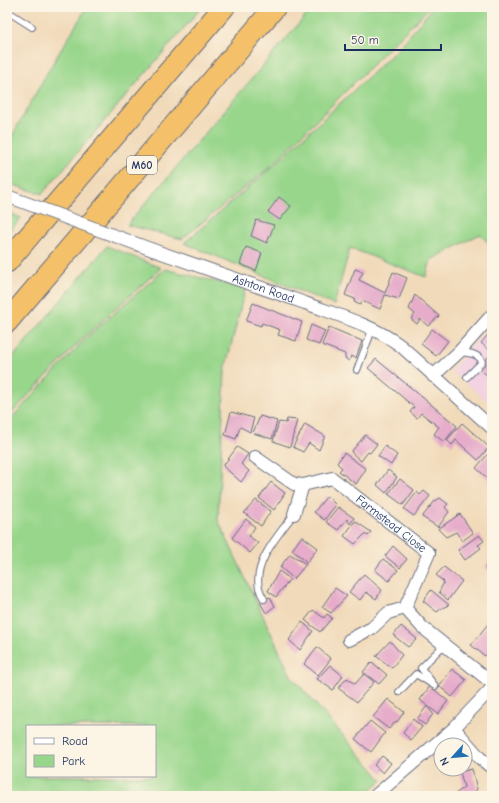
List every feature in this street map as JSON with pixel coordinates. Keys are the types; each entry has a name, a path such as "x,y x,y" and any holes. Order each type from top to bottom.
{"highway":[{"path":"7,262 224,7"},
{"name":"M60","path":"7,322 275,7"}],"street":[{"name":"Ashton Road","path":"7,196 153,250 345,318 389,337 401,346 492,428"},
{"path":"433,376 459,352 492,315"},
{"path":"255,456 294,484 303,485 294,514"},
{"name":"Farmstead Close","path":"303,485 332,478 429,553 404,608"},
{"path":"349,640 372,628 388,613 404,608 422,627 492,683"},
{"path":"375,796 454,728 492,688"},
{"path":"454,728 480,758 492,768"}],"lane":[{"path":"7,11 32,27"},
{"path":"357,370 372,330"},
{"path":"459,352 481,358 482,362 468,377"},
{"path":"264,599 259,587 259,573 262,560 294,514"},
{"path":"399,692 416,674 435,686 421,668 444,645"}],"shaded area":[{"path":"492,322 492,405 451,371"}],"green space":[{"path":"87,7 202,7 42,194 7,183 7,145 47,73"},
{"path":"313,7 430,7 271,166 182,239 127,225"},
{"path":"433,7 492,7 492,247 480,234 431,260 426,277 350,248 334,305 184,243 274,165 398,49"},
{"path":"7,212 21,218 7,234"},
{"path":"107,246 161,268 85,336 7,418 7,364"},
{"path":"165,269 245,289 225,370 218,520 291,676 382,780 363,796 7,796 7,423 89,335"}],"building":[{"path":"279,197 291,206 280,220 268,212"},
{"path":"256,220 274,225 267,243 251,236"},
{"path":"246,247 262,253 256,271 240,264"},
{"path":"355,269 363,272 359,280 385,293 393,272 407,278 399,299 385,295 380,309 362,301 360,305 354,302 355,299 345,295"},
{"path":"415,295 439,316 428,326 420,319 417,324 411,319 415,314 409,309"},
{"path":"253,303 302,322 296,341 278,335 280,330 262,323 261,326 246,321"},
{"path":"311,325 325,331 319,345 306,340"},
{"path":"329,327 362,341 356,358 351,356 349,361 345,358 345,354 322,345"},
{"path":"432,329 448,341 436,356 421,344"},
{"path":"492,330 492,352 481,343"},
{"path":"492,353 492,379 478,368"},
{"path":"376,359 457,426 444,442 434,434 439,427 421,413 417,418 410,412 414,407 368,368"},
{"path":"231,412 254,418 250,432 240,427 236,439 225,435"},
{"path":"260,416 277,421 272,439 253,433"},
{"path":"287,419 297,420 290,447 273,441 279,422 286,423"},
{"path":"462,423 489,447 478,460 456,440 452,445 447,440"},
{"path":"305,424 325,436 319,450 309,443 303,452 293,447"},
{"path":"365,435 377,444 361,461 351,452"},
{"path":"385,446 397,455 391,465 378,456"},
{"path":"237,447 248,454 241,464 249,471 241,482 223,466"},
{"path":"344,453 366,469 356,484 339,471 342,468 337,463"},
{"path":"487,455 491,457 492,455 492,482 476,468"},
{"path":"388,470 397,477 386,493 377,485"},
{"path":"400,479 414,490 403,505 388,494"},
{"path":"271,482 285,493 274,510 259,498"},
{"path":"424,491 430,496 414,516 404,509 417,492 420,495"},
{"path":"327,496 336,505 324,520 314,512"},
{"path":"440,498 448,504 445,507 449,512 438,527 422,517 435,501"},
{"path":"256,500 271,511 261,526 244,513"},
{"path":"338,507 354,518 350,524 347,519 338,530 326,522"},
{"path":"460,514 473,533 462,541 456,532 446,537 438,529"},
{"path":"246,519 255,527 249,536 258,543 250,553 232,538"},
{"path":"355,521 371,532 368,536 365,534 355,544 344,536"},
{"path":"479,535 484,541 478,545 481,548 465,560 458,550"},
{"path":"302,536 318,548 307,562 292,550"},
{"path":"393,546 407,559 400,568 385,556"},
{"path":"290,554 306,564 294,579 280,567"},
{"path":"492,556 492,572 485,568"},
{"path":"383,559 398,570 389,581 375,570"},
{"path":"444,567 462,581 448,600 439,592 444,582 436,575"},
{"path":"279,571 290,579 276,597 268,591"},
{"path":"364,574 382,590 376,599 366,592 360,600 349,592"},
{"path":"335,588 347,596 331,613 322,607"},
{"path":"431,590 449,605 437,612 423,601"},
{"path":"270,597 275,606 266,613 260,602"},
{"path":"313,610 324,618 327,614 332,618 320,632 305,620"},
{"path":"492,619 492,647 485,656 471,645"},
{"path":"302,622 313,631 300,650 289,640"},
{"path":"401,626 417,639 408,647 393,635"},
{"path":"390,641 402,655 392,668 376,656"},
{"path":"317,647 331,659 318,675 304,664"},
{"path":"372,662 387,675 379,684 363,672"},
{"path":"330,665 343,676 333,690 317,679"},
{"path":"452,669 466,680 452,697 439,686"},
{"path":"364,674 374,682 357,702 338,688 347,678 355,684"},
{"path":"430,686 448,701 438,714 420,700"},
{"path":"388,699 404,712 397,722 396,721 389,729 373,717"},
{"path":"427,706 433,714 425,725 417,719"},
{"path":"413,719 422,727 411,740 403,733"},
{"path":"370,721 385,733 371,752 355,739"},
{"path":"382,756 391,763 383,773 374,765"},
{"path":"473,773 477,789 473,794 476,796 453,796 464,787 461,777 473,777"}]}
